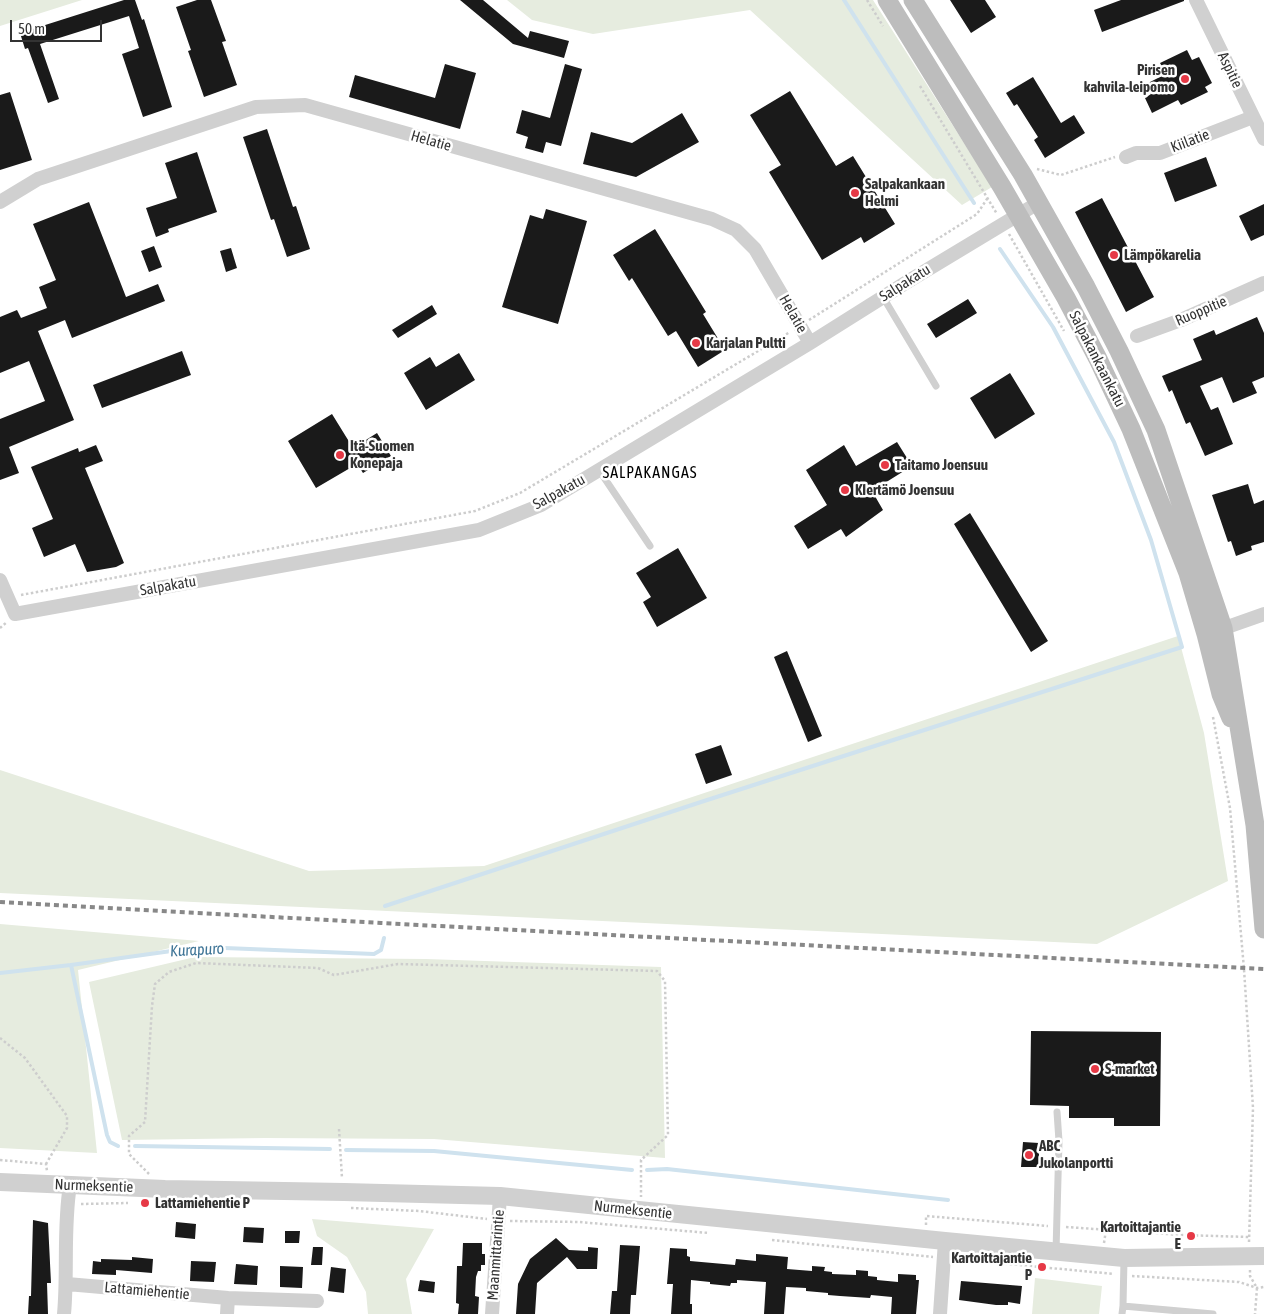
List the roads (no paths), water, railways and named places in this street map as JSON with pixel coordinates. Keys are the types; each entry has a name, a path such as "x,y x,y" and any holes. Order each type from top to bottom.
{"main road":[{"name":"Salpakankaankatu","path":"888,0 970,133 1010,219 1066,298 1131,429 1188,573 1215,631"},
{"name":"Salpakankaankatu","path":"913,0 1023,175 1118,351 1156,430 1215,631 1243,746 1254,825 1264,929"}],"street":[{"name":"Aspitie","path":"1196,0 1264,139"},
{"name":"Helatie","path":"0,202 38,179 256,107 305,105 712,219 736,230 755,249 810,343"},
{"name":"Kiilatie","path":"1126,157 1136,153 1160,153 1253,117"},
{"name":"Salpakatu","path":"0,580 15,614 479,530 541,505 1038,203"},
{"name":"Ruoppitie","path":"1137,336 1181,320 1264,284"},
{"path":"1215,631 1264,614"},
{"name":"Nurmeksentie","path":"0,1182 165,1189 343,1200 500,1196 640,1210 945,1250 1056,1251 1124,1266 1257,1256"},
{"path":"64,1314 67,1284 67,1205 70,1186"},
{"name":"Maanmittarintie","path":"492,1314 500,1221 500,1196"},
{"path":"940,1314 945,1250"},
{"name":"Lattamiehentie","path":"67,1284 228,1298 317,1301"},
{"path":"227,1314 228,1298"}],"lane":[{"path":"883,297 936,386"},
{"path":"599,470 650,546"},
{"path":"1056,1251 1059,1141 1057,1112"},
{"path":"1124,1266 1123,1310 1213,1314"}],"waterway":[{"path":"844,0 974,203"},
{"path":"385,906 1182,647 1151,540 1114,442 1053,327 1000,249"},
{"name":"Kurapuro","path":"0,973 200,947 374,954 381,950 384,938"},
{"path":"71,965 107,1135 110,1142 118,1146"},
{"path":"135,1146 330,1149"},
{"path":"346,1150 434,1151 632,1170"},
{"path":"647,1170 667,1169 948,1200"}],"railway":[{"path":"0,902 1264,969"}],"place":[{"name":"Pirisen kahvila-leipomo","path":"1185,79"},
{"name":"Salpakankaan Helmi","path":"855,193"},
{"name":"Lämpökarelia","path":"1114,255"},
{"name":"Karjalan Pultti","path":"696,343"},
{"name":"Itä-Suomen Konepaja","path":"340,455"},
{"name":"Taitamo Joensuu","path":"885,465"},
{"name":"KIertämö Joensuu","path":"845,490"},
{"name":"S-market","path":"1095,1069"},
{"name":"ABC Jukolanportti","path":"1029,1155"},
{"name":"Lattamiehentie P","path":"145,1203"},
{"name":"Kartoittajantie E","path":"1191,1236"},
{"name":"Kartoittajantie P","path":"1042,1267"}],"district":[{"name":"SALPAKANGAS","path":"650,473"}]}
